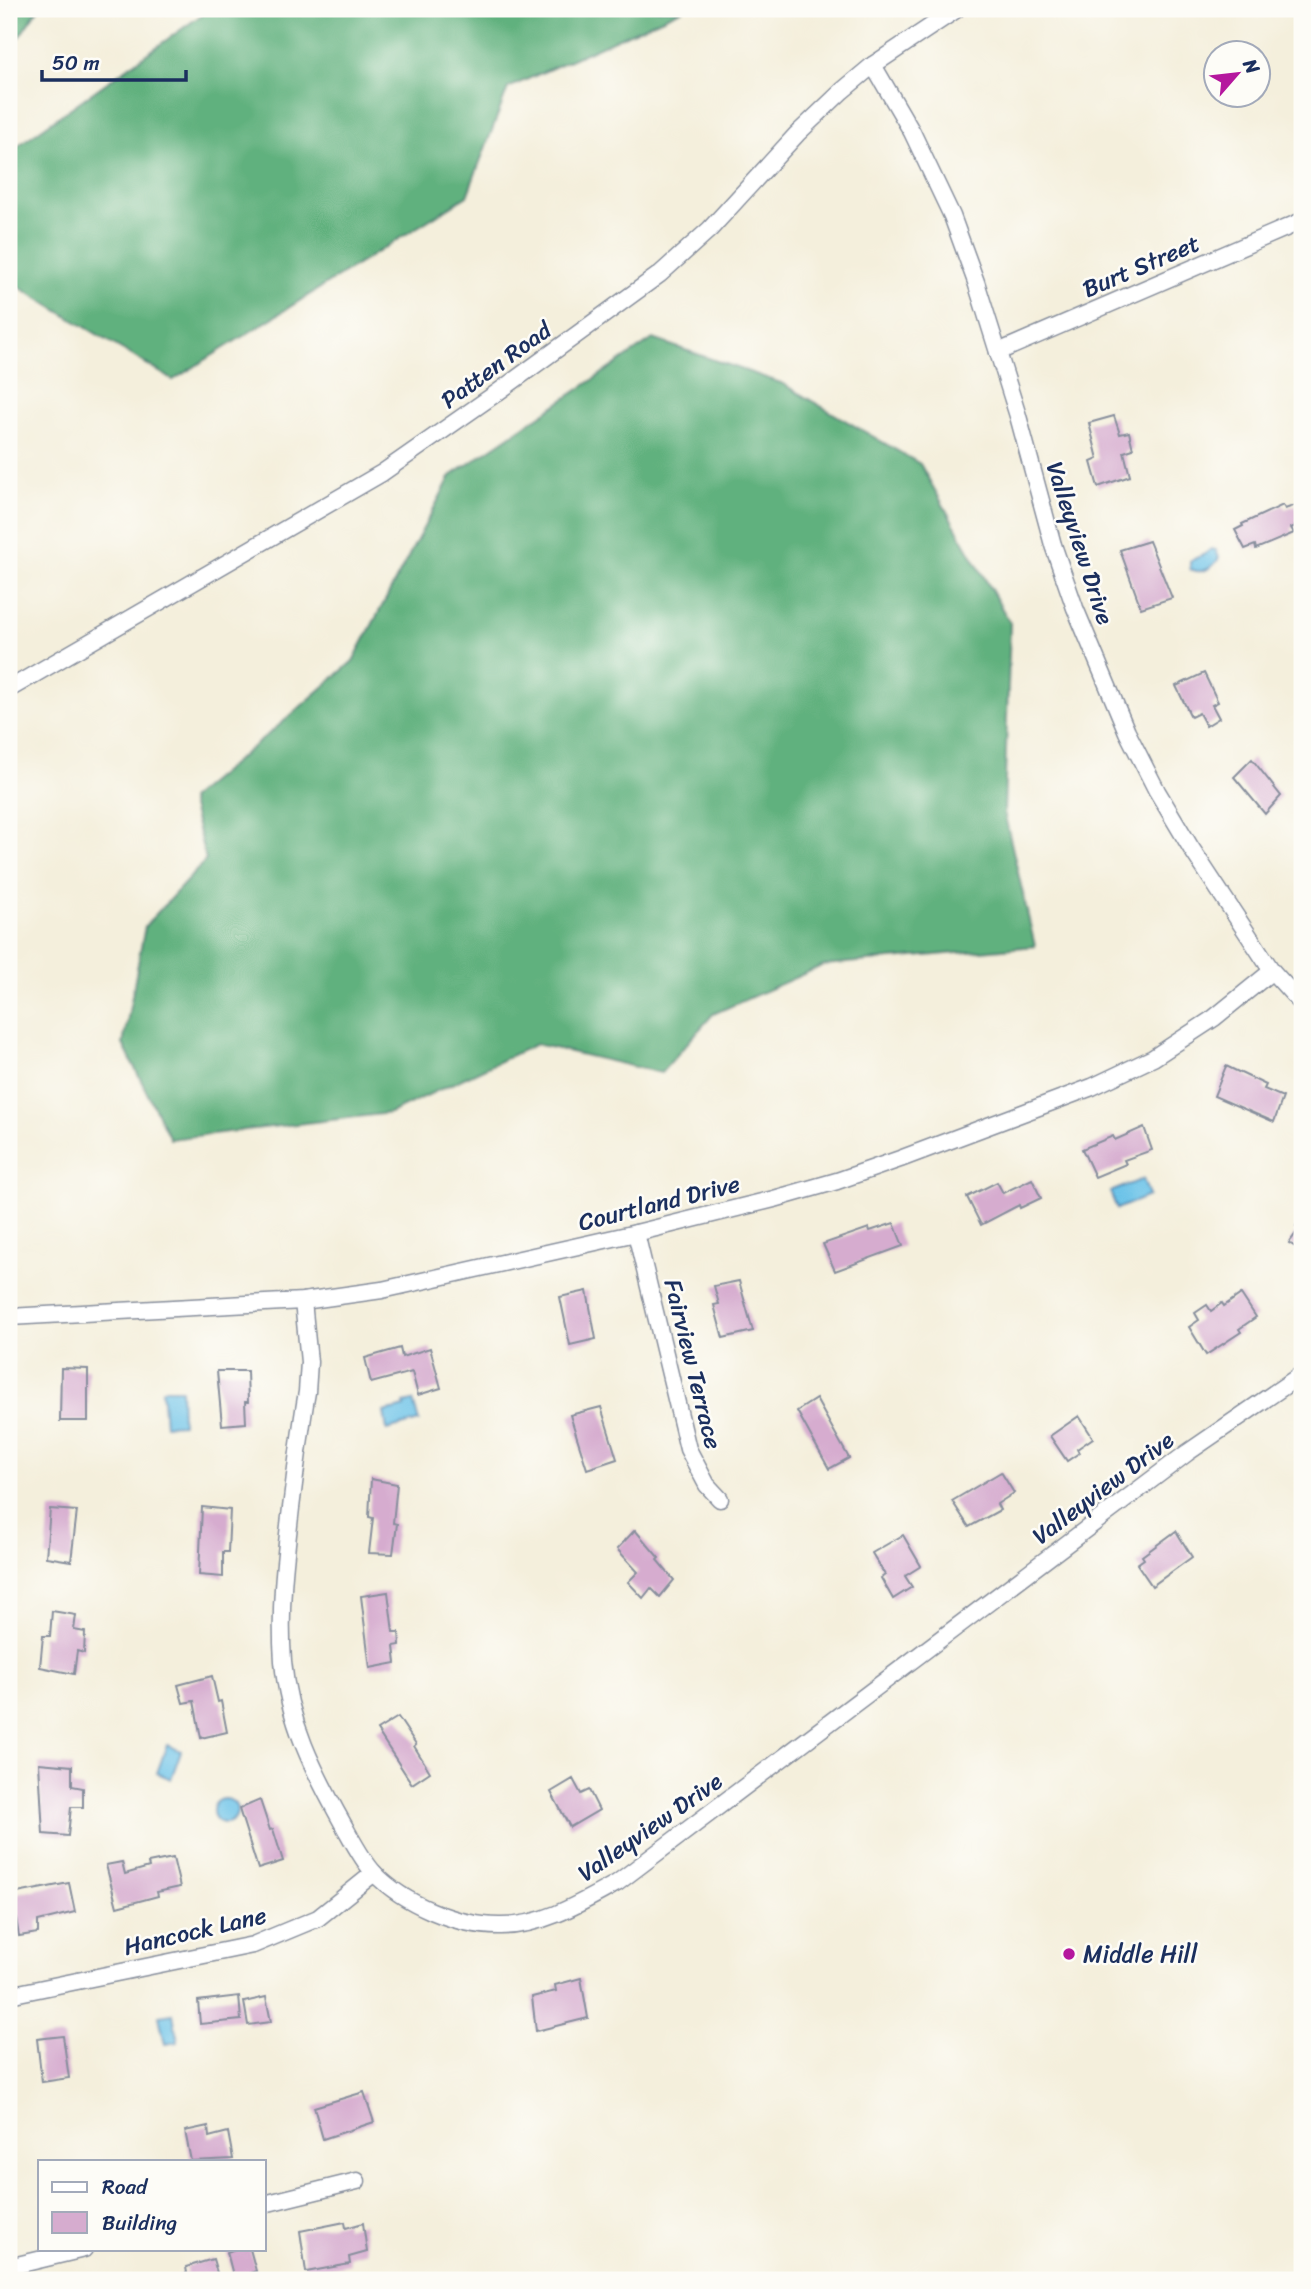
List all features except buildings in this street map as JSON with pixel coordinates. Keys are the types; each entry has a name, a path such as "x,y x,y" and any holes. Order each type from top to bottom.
{"street":[{"name":"Patten Road","path":"9,689 389,469 585,329 660,274 710,229 797,134 842,91 873,65 957,9"},
{"name":"Valleyview Drive","path":"873,65 912,132 951,216 1018,416 1053,545 1099,671 1157,791 1191,848 1272,971 1302,1004"},
{"name":"Burt Street","path":"998,352 1302,221"},
{"name":"Courtland Drive","path":"9,1317 303,1301 382,1290 636,1233 837,1181 1092,1087 1153,1058 1214,1018 1272,971"},
{"name":"Fairview Terrace","path":"636,1233 688,1449 707,1485 720,1499"},
{"name":"Valleyview Drive","path":"303,1301 309,1362 281,1591 283,1661 290,1706 301,1742 331,1802 374,1873 404,1896 438,1912 473,1924 500,1927 528,1923 571,1908 617,1884 1187,1453 1302,1374"},
{"name":"Hancock Lane","path":"9,1996 253,1945 318,1917 374,1873"},
{"path":"266,2204 357,2181"},
{"path":"9,2267 80,2250"}],"green space":[{"path":"9,9 38,9 9,52"},
{"path":"210,9 683,9 508,88 467,196 173,380 9,281 9,152"},
{"path":"653,339 781,383 920,464 1010,623 1004,812 1035,946 824,965 713,1014 661,1073 536,1044 390,1113 170,1139 123,1044 145,926 206,860 190,799 353,661 451,476"}],"water":[{"path":"1211,549 1216,550 1219,558 1213,565 1202,571 1190,569 1190,561"},
{"path":"1143,1179 1149,1196 1117,1209 1110,1192"},
{"path":"162,1389 181,1389 182,1424 165,1425"},
{"path":"413,1401 419,1421 387,1430 384,1412 405,1407 404,1403"},
{"path":"167,1745 181,1751 171,1779 157,1773"},
{"path":"225,1799 236,1806 237,1811 230,1822 225,1823 214,1816 213,1811 220,1800"},
{"path":"173,2014 178,2042 165,2044 159,2016"}],"place":[{"name":"Middle Hill","path":"1069,1954"}]}
